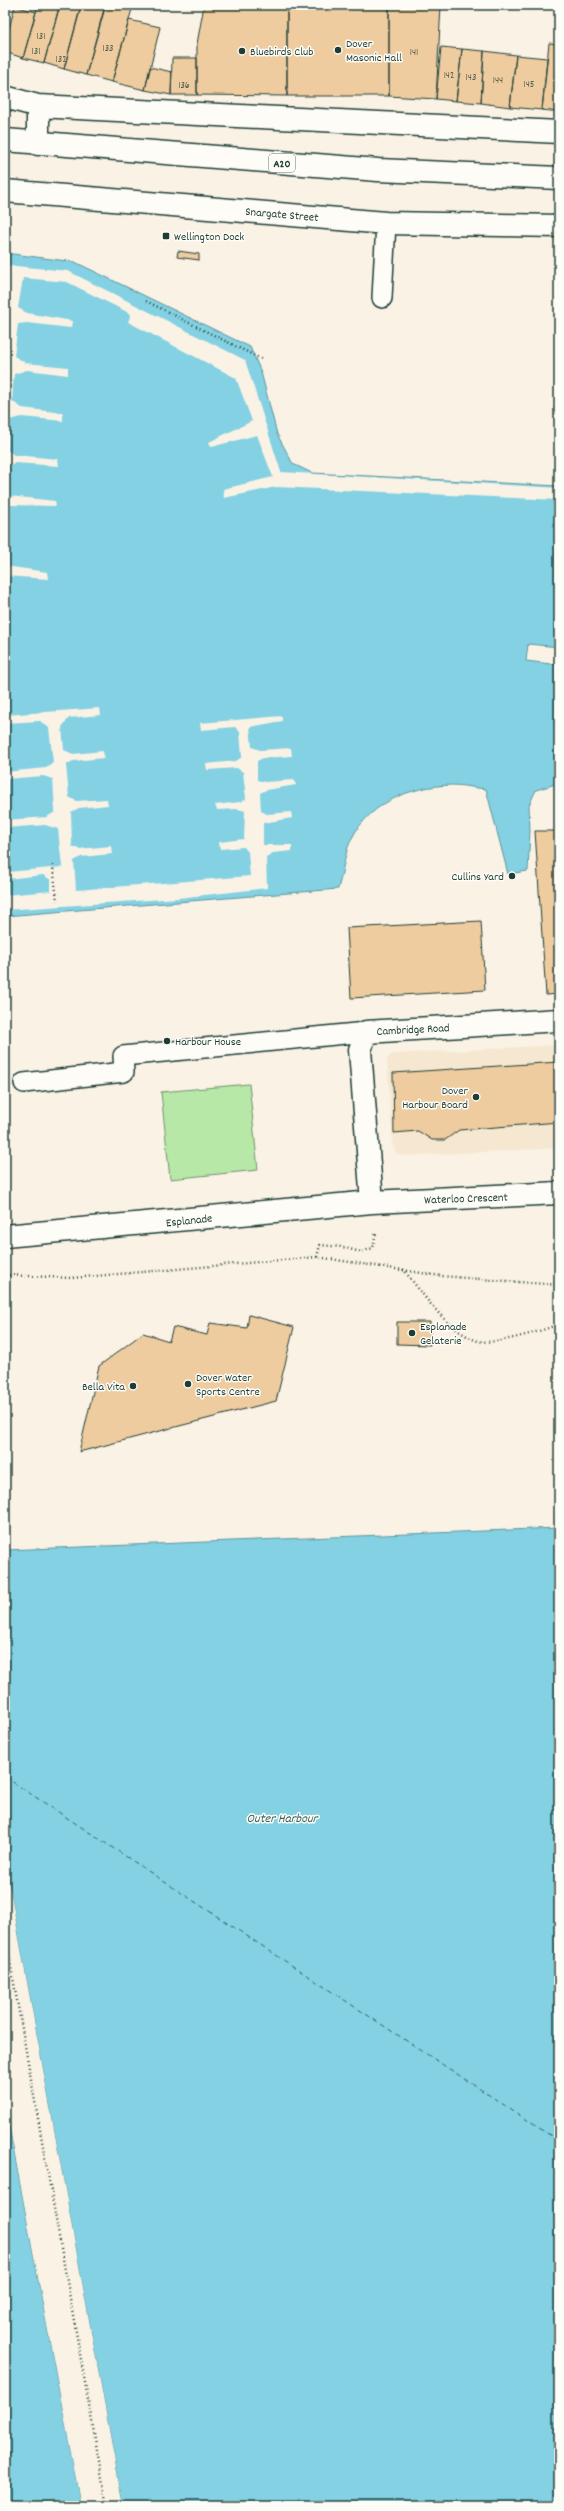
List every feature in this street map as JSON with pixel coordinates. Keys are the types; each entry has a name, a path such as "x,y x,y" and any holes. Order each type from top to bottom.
{"main road":[{"path":"5,97 38,106 559,132"},
{"path":"38,106 38,144"},
{"name":"A20","path":"5,140 38,144 378,170 559,178"},
{"name":"Snargate Street","path":"5,191 386,223 559,226"},
{"name":"Cambridge Road","path":"372,1202 360,1050 366,1032 559,1020"},
{"name":"Waterloo Crescent","path":"372,1202 559,1193"},
{"name":"Esplanade","path":"5,1236 372,1202"}],"lane":[{"path":"382,298 386,223"},
{"path":"24,1082 124,1072 123,1056 366,1032"}],"path":[{"path":"146,301 261,359"},
{"path":"53,865 56,901"},
{"path":"317,1257 320,1245 342,1247 361,1252 373,1248 377,1236 372,1202"},
{"path":"5,1275 72,1278 317,1257 441,1276 559,1285"},
{"path":"403,1269 445,1321 476,1341 518,1338 559,1324"},
{"path":"5,1932 107,2506"}],"shaded area":[{"path":"559,1045 559,1148 402,1156 396,1153 393,1147 387,1059 393,1054"}],"green space":[{"path":"249,1084 258,1170 170,1179 161,1092"}],"water":[{"path":"5,253 75,262 250,347 261,372 277,434 293,464 312,473 559,486 559,647 528,644 526,661 559,665 559,783 536,790 529,805 530,831 528,871 508,874 486,789 456,785 436,786 420,789 390,800 365,819 355,832 348,847 338,889 5,916"},
{"name":"Outer Harbour","path":"559,1528 559,2506 123,2506 5,1862 5,1550"},
{"path":"5,2104 81,2506 5,2506"}],"pier":[{"path":"5,265 68,271 245,360 281,472 559,488 559,500 276,487 224,498 223,489 273,477 257,435 211,447 209,442 252,421 236,378 128,322 131,314 67,282 23,278 18,308 27,313 72,321 71,328 27,323 18,324 14,356 26,363 68,367 68,375 27,370 14,374 12,401 22,408 63,413 63,421 22,417 9,420 7,450 14,455 58,459 59,466 15,463 6,467 5,475"},
{"path":"5,493 9,496 55,501 56,506 11,505 5,507"},
{"path":"5,566 47,572 48,579 5,576"},
{"path":"100,708 101,715 69,718 62,727 64,750 73,754 103,751 104,758 73,761 66,765 69,797 76,801 107,799 108,805 79,808 71,812 72,846 79,849 111,846 112,854 81,857 74,861 76,890 250,876 248,852 244,847 220,849 219,842 244,839 245,811 238,809 217,810 215,805 240,802 246,799 243,772 237,768 207,770 206,764 236,761 242,757 240,732 235,727 201,730 200,723 282,716 282,721 250,727 252,747 260,750 291,748 292,756 263,758 257,761 257,780 265,782 294,780 296,785 266,790 260,793 261,811 267,814 291,812 292,818 263,823 263,845 292,845 292,851 273,853 266,857 267,888 178,898 5,910 5,895 51,891 51,880 43,875 7,879 7,872 62,867 58,829 45,825 5,828 5,820 47,817 55,812 53,779 43,776 5,779 5,772 46,768 53,762 49,728 40,721 5,723 5,715"},
{"path":"5,1862 123,2506 121,2506 5,1873"},
{"path":"5,2102 7,2104 83,2506 81,2506"}],"building":[{"path":"38,5 59,7 44,63 23,58"},
{"path":"60,5 81,7 64,69 44,63"},
{"path":"81,5 105,8 86,75 64,69"},
{"path":"105,5 118,5 132,9 112,82 86,75"},
{"name":"Bluebirds Club","path":"204,5 287,5 287,96 197,95 197,44"},
{"name":"Dover Masonic Hall","path":"287,5 389,5 389,96 287,96"},
{"path":"389,5 441,5 436,99 389,96"},
{"path":"15,6 36,12 23,58 5,52 5,44"},
{"path":"129,20 160,27 145,90 112,82"},
{"path":"549,43 559,44 559,112 542,110"},
{"path":"441,47 462,49 456,101 436,99"},
{"path":"462,49 484,51 481,103 456,101"},
{"path":"484,51 516,55 510,107 481,103"},
{"path":"516,55 547,58 542,110 510,107"},
{"path":"172,58 197,58 197,95 171,95"},
{"path":"150,67 172,72 171,95 145,90"},
{"path":"178,251 199,254 199,260 177,257"},
{"path":"535,831 559,831 559,994 546,995"},
{"path":"481,921 485,990 351,998 347,928"},
{"name":"Dover Harbour Board","path":"559,1062 559,1122 459,1130 445,1140 432,1140 418,1131 394,1133 393,1073"},
{"name":"Dover Water Sports Centre","path":"249,1315 294,1327 276,1401 79,1452 99,1366 143,1333 169,1341 173,1327 207,1335 210,1323 247,1328"},
{"path":"397,1322 430,1322 430,1345 397,1344"}],"ferry route":[{"path":"5,1777 559,2141"}],"place":[{"name":"Dover Masonic Hall","path":"338,50"},
{"name":"Bluebirds Club","path":"242,51"},
{"name":"Wellington Dock","path":"166,236"},
{"name":"Cullins Yard","path":"512,876"},
{"name":"Harbour House","path":"167,1041"},
{"name":"Dover Harbour Board","path":"476,1097"},
{"name":"Esplanade Gelaterie","path":"412,1333"},
{"name":"Dover Water Sports Centre","path":"188,1384"},
{"name":"Bella Vita","path":"133,1386"}]}
